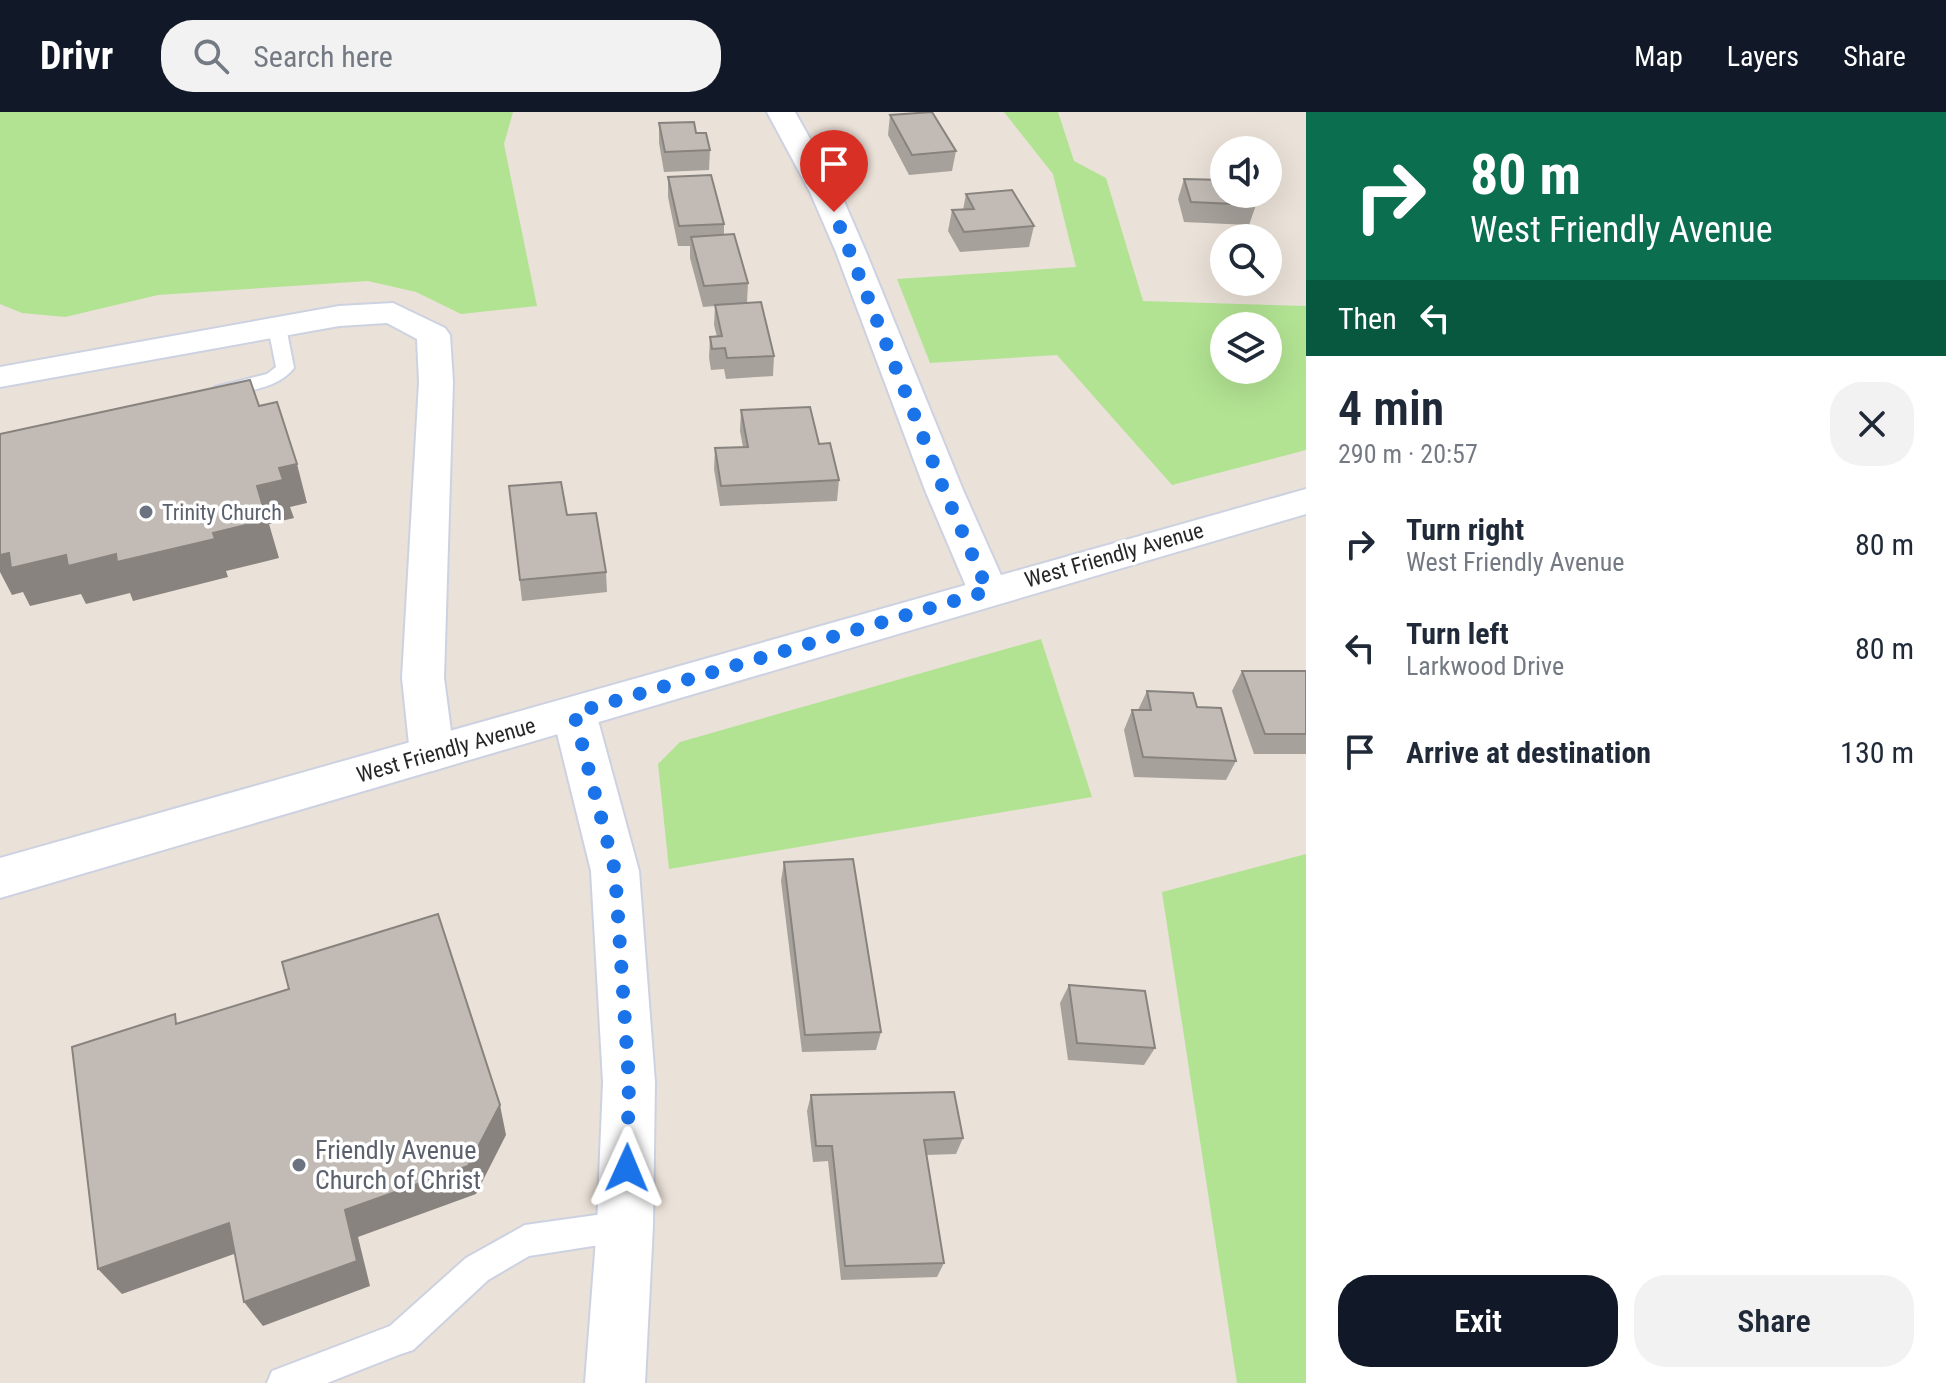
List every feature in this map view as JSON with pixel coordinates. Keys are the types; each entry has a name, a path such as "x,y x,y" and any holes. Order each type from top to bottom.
{"street":[{"path":"781,112 825,192 851,252 944,490 988,591"},
{"path":"0,377 339,316 393,313 433,335 436,382 423,678 432,754"},
{"name":"West Friendly Avenue","path":"0,878 1306,501"},
{"path":"574,713 615,871 629,1082 625,1226 615,1383"}],"lane":[{"path":"196,396 274,378 285,368 277,327"},
{"path":"284,1383 401,1338 477,1269 525,1241 625,1226"}],"green space":[{"path":"0,112 513,112 504,144 537,306 461,314 416,292 368,281 158,295 65,317 22,313 0,304"},
{"path":"1004,112 1058,112 1074,161 1106,178 1143,301 1306,306 1306,450 1172,485 1057,355 930,363 897,279 1076,267 1053,174"},
{"path":"1041,639 1092,797 669,869 658,764 680,742"},
{"path":"1306,854 1306,1383 1237,1383 1162,892"}],"building":[{"path":"932,112 956,151 912,155 890,115"},
{"path":"694,122 696,133 706,133 710,150 665,152 659,123"},
{"path":"711,175 724,224 679,226 668,177"},
{"path":"1184,179 1210,180 1210,203 1191,202"},
{"path":"1012,190 1034,226 964,232 952,210 974,209 966,194"},
{"path":"734,234 748,283 704,286 691,237"},
{"path":"761,302 774,356 727,358 725,348 712,349 710,337 722,336 715,305"},
{"name":"Trinity Church","path":"250,380 259,406 277,402 297,464 279,468 283,480 257,486 267,520 213,533 215,539 117,562 116,554 68,566 66,555 11,568 9,553 0,555 0,434"},
{"path":"810,407 819,444 830,443 839,480 721,486 715,448 748,447 741,410"},
{"path":"561,482 567,515 596,513 606,572 520,580 509,486"},
{"path":"1242,671 1306,671 1306,734 1265,734"},
{"path":"1147,691 1193,693 1197,707 1221,708 1236,761 1143,757 1132,710 1151,710"},
{"path":"853,859 881,1032 805,1035 784,862"},
{"name":"Friendly Avenue Church of Christ","path":"438,914 500,1105 468,1166 345,1210 357,1261 244,1302 229,1223 98,1269 72,1047 175,1014 176,1024 289,989 282,962"},
{"path":"1069,985 1145,991 1155,1048 1077,1043"},
{"path":"954,1092 963,1138 924,1140 944,1263 845,1266 832,1146 816,1146 811,1095"}],"place":[{"name":"Trinity Church","path":"146,512"},
{"name":"Friendly Avenue Church of Christ","path":"299,1165"}],"route":[{"path":"627,1168 629,1082 615,871 574,713 988,591 944,490 834,212"}]}
